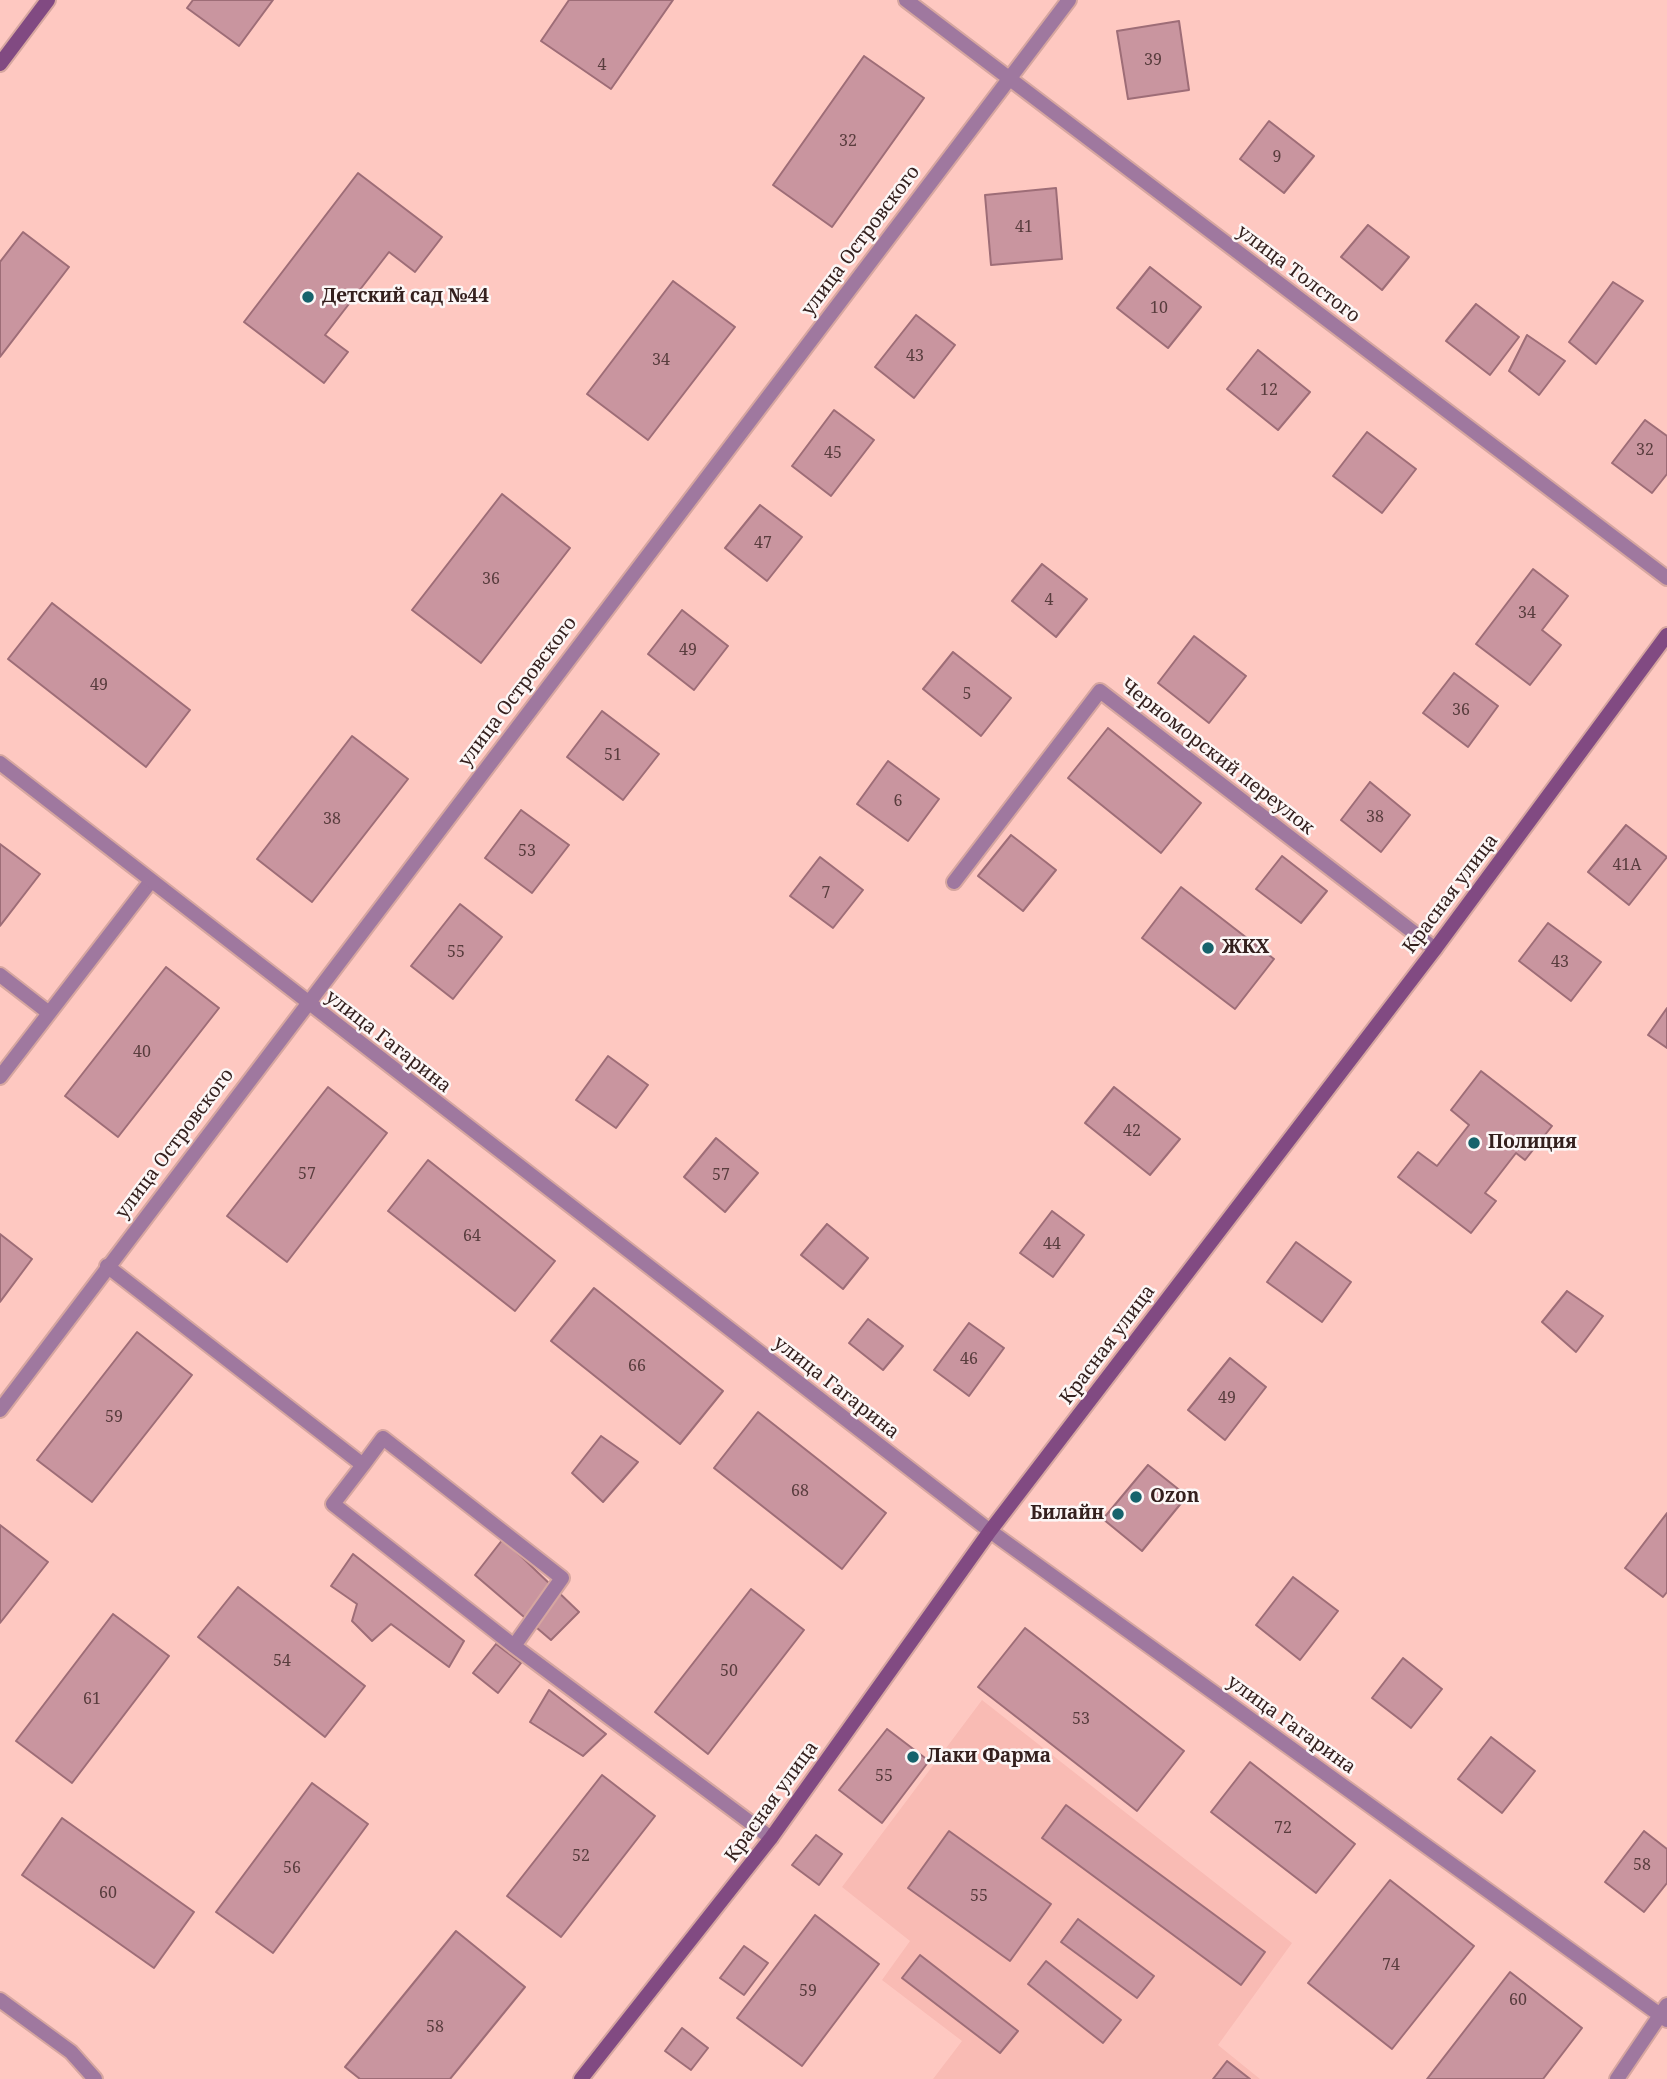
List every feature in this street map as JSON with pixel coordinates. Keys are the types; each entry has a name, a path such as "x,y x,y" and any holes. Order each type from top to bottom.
{"street":[{"path":"0,64 48,0"},
{"name":"улица Толстого","path":"906,0 1667,578"},
{"name":"улица Островского","path":"0,1410 1069,0"},
{"name":"Красная улица","path":"581,2079 771,1838 989,1531 1435,949 1667,635"},
{"name":"Черноморский переулок","path":"954,883 1100,691 1435,949"},
{"name":"улица Гагарина","path":"0,763 989,1531 1665,2013"},
{"path":"0,1077 150,881"},
{"path":"0,975 50,1013"},
{"path":"107,1266 363,1465"},
{"path":"514,1646 562,1578 383,1438 333,1504 514,1646 771,1838"},
{"path":"0,2000 71,2052 95,2079"},
{"path":"1616,2079 1665,2013"}],"shaded area":[{"path":"982,1700 1292,1943 1218,2045 1260,2079 933,2079 962,2041 882,1980 910,1941 842,1887"}],"building":[{"path":"193,0 273,0 239,46 187,8"},
{"path":"569,0 673,0 611,89 541,41"},
{"path":"1179,21 1189,90 1128,99 1117,31"},
{"path":"864,56 924,98 832,227 773,185"},
{"path":"1269,121 1314,156 1284,193 1240,159"},
{"name":"Детский сад №44","path":"358,173 442,237 415,272 389,252 325,335 348,352 324,383 244,322"},
{"path":"1056,188 1062,259 991,265 985,195"},
{"path":"1368,225 1409,257 1382,290 1341,257"},
{"path":"23,232 69,267 0,357 0,262"},
{"path":"1150,267 1201,307 1168,348 1117,308"},
{"path":"673,281 735,327 648,440 587,394"},
{"path":"1613,282 1643,301 1596,364 1569,342"},
{"path":"1476,304 1519,337 1490,375 1446,341"},
{"path":"916,315 955,345 914,398 875,367"},
{"path":"1527,335 1565,361 1539,395 1509,371"},
{"path":"1258,350 1310,392 1278,430 1227,389"},
{"path":"834,410 874,440 831,496 792,466"},
{"path":"1645,420 1667,436 1667,474 1652,493 1612,463"},
{"path":"1367,432 1416,469 1382,513 1333,476"},
{"path":"502,494 570,548 481,663 412,610"},
{"path":"760,505 802,537 767,581 725,548"},
{"path":"1042,564 1087,599 1056,637 1012,601"},
{"path":"1533,569 1568,596 1542,630 1561,645 1530,685 1476,644"},
{"path":"52,603 190,710 146,767 8,659"},
{"path":"682,610 728,646 694,690 648,654"},
{"path":"1194,636 1246,676 1209,723 1158,683"},
{"path":"953,652 1011,698 981,736 923,689"},
{"path":"1454,673 1498,706 1468,747 1423,713"},
{"path":"602,711 659,754 623,800 567,757"},
{"path":"1108,728 1201,803 1161,853 1068,778"},
{"path":"352,736 408,779 312,902 257,859"},
{"path":"888,761 939,799 908,841 857,804"},
{"path":"1370,782 1410,815 1381,852 1341,820"},
{"path":"521,810 569,845 532,893 485,858"},
{"path":"1626,825 1667,857 1629,905 1588,872"},
{"path":"1011,835 1056,870 1023,911 978,876"},
{"path":"0,844 40,874 0,926"},
{"path":"1282,856 1327,891 1301,923 1256,889"},
{"path":"820,857 863,890 833,928 790,896"},
{"name":"ЖКХ","path":"1181,887 1274,959 1235,1009 1142,938"},
{"path":"460,904 502,937 453,999 411,966"},
{"path":"1548,923 1601,962 1571,1001 1519,961"},
{"path":"166,967 219,1008 118,1137 65,1096"},
{"path":"1667,1008 1667,1048 1648,1035"},
{"path":"608,1056 648,1085 616,1128 576,1100"},
{"name":"Полиция","path":"1481,1071 1552,1126 1525,1160 1516,1153 1485,1193 1496,1201 1471,1233 1398,1177 1418,1152 1437,1166 1469,1125 1451,1110"},
{"path":"328,1087 387,1133 287,1262 227,1216"},
{"path":"1114,1087 1180,1139 1150,1175 1085,1123"},
{"path":"716,1138 758,1173 725,1212 684,1177"},
{"path":"428,1160 555,1261 515,1311 388,1211"},
{"path":"1052,1211 1084,1235 1053,1277 1020,1253"},
{"path":"827,1224 868,1258 843,1289 801,1255"},
{"path":"0,1234 32,1259 0,1302"},
{"path":"1296,1242 1351,1282 1322,1322 1267,1282"},
{"path":"594,1288 723,1391 680,1444 551,1341"},
{"path":"1567,1291 1603,1316 1576,1352 1542,1322"},
{"path":"868,1319 903,1346 883,1370 849,1343"},
{"path":"969,1323 1004,1348 969,1396 934,1370"},
{"path":"137,1332 192,1375 92,1502 37,1460"},
{"path":"1230,1358 1266,1387 1225,1440 1188,1410"},
{"path":"758,1412 886,1513 842,1569 714,1468"},
{"path":"601,1436 638,1462 603,1502 572,1473"},
{"path":"1148,1465 1187,1496 1142,1551 1103,1519"},
{"path":"1667,1513 1667,1592 1663,1597 1625,1568"},
{"path":"0,1525 48,1562 0,1623"},
{"path":"503,1539 579,1612 551,1640 475,1575"},
{"path":"353,1554 464,1641 449,1667 391,1624 372,1641 352,1621 357,1604 331,1586"},
{"path":"1293,1577 1338,1611 1300,1660 1256,1625"},
{"path":"238,1587 365,1686 325,1737 198,1637"},
{"path":"751,1589 804,1630 708,1754 655,1712"},
{"path":"113,1614 169,1656 72,1783 16,1741"},
{"path":"1025,1628 1184,1751 1137,1811 978,1687"},
{"path":"496,1644 521,1663 498,1693 473,1673"},
{"path":"1403,1658 1442,1689 1411,1728 1372,1698"},
{"path":"549,1690 606,1734 583,1756 530,1722"},
{"path":"887,1729 929,1761 882,1823 839,1790"},
{"path":"1491,1737 1535,1771 1502,1813 1458,1779"},
{"path":"1250,1762 1355,1844 1316,1893 1211,1812"},
{"path":"602,1775 655,1816 561,1937 507,1896"},
{"path":"312,1783 368,1824 273,1953 216,1912"},
{"path":"1066,1805 1265,1952 1241,1985 1042,1838"},
{"path":"62,1818 194,1912 154,1968 22,1875"},
{"path":"949,1831 1051,1904 1010,1961 908,1888"},
{"path":"1644,1831 1667,1849 1667,1883 1644,1912 1605,1882"},
{"path":"816,1835 842,1854 819,1885 792,1865"},
{"path":"1390,1880 1474,1946 1392,2049 1308,1983"},
{"path":"815,1915 879,1964 802,2066 737,2018"},
{"path":"1078,1919 1154,1976 1137,1998 1061,1942"},
{"path":"456,1931 525,1987 450,2079 360,2079 345,2067"},
{"path":"744,1946 768,1963 744,1995 720,1978"},
{"path":"920,1955 1018,2031 1000,2053 902,1978"},
{"path":"1046,1961 1121,2020 1103,2043 1028,1984"},
{"path":"1510,1972 1582,2028 1543,2079 1427,2079"},
{"path":"682,2028 708,2048 691,2070 665,2051"},
{"path":"1227,2061 1250,2079 1213,2079"}],"place":[{"name":"Детский сад №44","path":"308,297"},
{"name":"ЖКХ","path":"1208,948"},
{"name":"Полиция","path":"1474,1143"},
{"name":"Ozon","path":"1136,1497"},
{"name":"Билайн","path":"1118,1514"},
{"name":"Лаки Фарма","path":"913,1757"}]}
